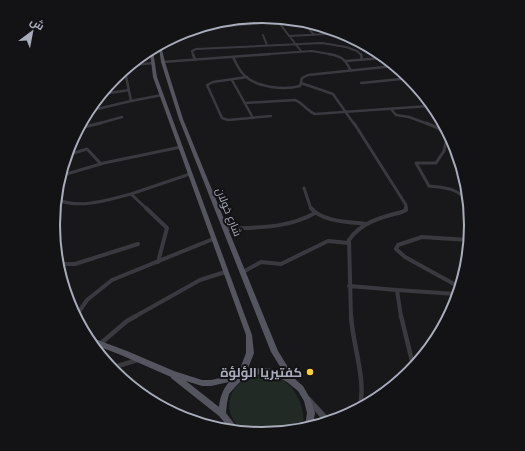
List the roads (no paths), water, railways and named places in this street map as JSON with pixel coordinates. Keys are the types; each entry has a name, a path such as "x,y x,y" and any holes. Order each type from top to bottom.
{"main road":[{"name":"شارع خولان","path":"161,50 181,119 275,352 292,380 305,396"},
{"name":"شارع خولان","path":"152,56 155,77 249,335 250,353 241,377"},
{"path":"171,119 181,119"},
{"path":"98,344 139,359 172,374 202,383 211,383 241,377"},
{"path":"222,414 222,403 226,391 232,384 250,372 266,370 280,374 292,380"},
{"path":"172,374 180,382 222,414 231,425"},
{"path":"305,396 325,418"},
{"path":"305,396 311,413 310,422"}],"street":[{"path":"233,25 265,23"},
{"path":"279,23 301,51"},
{"path":"308,28 314,35"},
{"path":"289,36 328,34"},
{"path":"263,35 267,45"},
{"path":"195,60 192,51 196,49 295,43 324,43 345,47 359,52 362,60"},
{"path":"163,62 301,51 334,55 346,61 377,58"},
{"path":"233,57 240,71 247,77 263,84 282,88 295,87 302,83 333,94 347,112 406,204 406,210 366,224 352,233 349,243 349,286 352,330 363,383 361,402"},
{"path":"346,61 351,71"},
{"path":"140,64 153,63"},
{"path":"302,83 302,78 308,75 388,67"},
{"path":"126,76 131,101"},
{"path":"247,77 213,82 207,85 222,118 228,120 271,116"},
{"path":"361,83 402,79"},
{"path":"232,80 253,118"},
{"path":"109,93 129,90"},
{"path":"97,109 162,95"},
{"path":"245,103 295,100 301,102 311,113 426,106"},
{"path":"391,109 396,115 406,115 421,120 442,132"},
{"path":"86,126 122,117"},
{"path":"446,140 444,151 436,163 416,163 429,186 459,191 462,193"},
{"path":"67,174 100,164 181,147"},
{"path":"73,153 87,148 100,164"},
{"path":"62,202 85,204 103,201 131,194 190,174"},
{"path":"304,188 311,209 315,213 366,224"},
{"path":"131,194 167,228 158,262"},
{"path":"225,228 294,223 306,219 315,213"},
{"path":"456,285 401,255 396,249 398,245 422,236 465,240"},
{"path":"79,311 87,300 112,280 213,239"},
{"path":"243,272 261,262 281,264 305,250 328,241 349,243"},
{"path":"64,264 75,264 138,244"},
{"path":"97,342 126,321 158,302 200,280 225,272"},
{"path":"349,286 453,294"},
{"path":"397,290 399,308 412,362"},
{"path":"116,366 139,359"}],"place":[{"name":"كفتيريا الؤلؤة","path":"310,372"}]}
